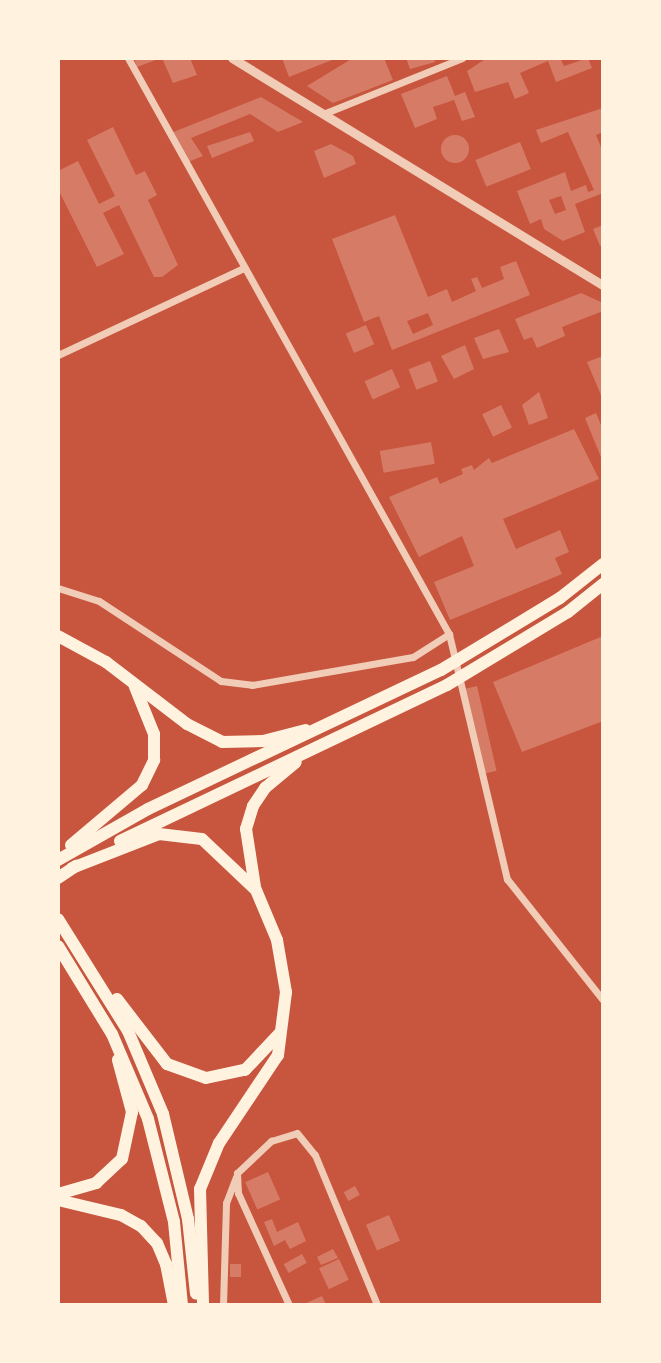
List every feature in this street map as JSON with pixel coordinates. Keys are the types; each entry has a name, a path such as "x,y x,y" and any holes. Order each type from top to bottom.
{"highway":[{"path":"58,858 148,809 321,727 502,635 603,564"},
{"path":"58,878 154,822 459,678 568,612 603,584"},
{"path":"58,636 106,662 133,685 222,742 263,741 321,727"},
{"path":"58,858 124,804 142,785 154,760 148,711 133,685"},
{"path":"200,1305 200,1204 207,1163 267,1076 283,1028 283,968 256,890 246,829 253,806 285,769 328,742"},
{"path":"72,868 138,841 182,834 219,851 256,890"},
{"path":"58,919 128,1031 163,1114 188,1219 200,1305"},
{"path":"58,946 112,1034 161,1159 182,1305"},
{"path":"95,974 167,1064 185,1073 206,1078 245,1070 283,1028"},
{"path":"58,1197 110,1174 130,1140 132,1112 112,1034"},
{"path":"58,1197 121,1215 141,1226 157,1243 166,1264 174,1305"}],"street":[{"path":"128,58 449,634 507,879 603,1000"},
{"path":"232,58 603,285"},
{"path":"323,114 444,61 462,58"},
{"path":"58,355 244,268"},
{"path":"58,588 99,601 221,681 252,685 413,657 449,634"},
{"path":"223,1305 226,1203 237,1173 271,1141 297,1133 315,1155 377,1305"},
{"path":"237,1173 238,1193 289,1305"}],"building":[{"path":"134,58 161,58 137,67"},
{"path":"162,58 190,58 197,75 173,83"},
{"path":"282,58 337,58 289,77"},
{"path":"353,58 384,58 393,80 333,103 307,86"},
{"path":"406,58 434,58 435,62 410,69"},
{"path":"487,58 560,58 564,66 588,58 592,68 556,82 548,61 520,73 529,93 515,99 508,82 475,92 467,71"},
{"path":"447,76 455,96 465,92 475,117 462,121 454,100 433,107 437,119 415,128 401,94"},
{"path":"261,97 303,122 278,132 250,114 191,138 203,156 188,162 171,133"},
{"path":"603,108 603,132 596,135 603,152 603,193 575,204 585,232 563,241 544,229 541,219 530,224 517,191 565,172 571,191 586,185 588,192 594,190 568,132 541,143 536,130","holes":["561,196 566,210 555,214 549,200"]},
{"path":"113,127 136,175 145,171 157,195 148,200 178,265 162,277 154,277 119,205 103,213 124,254 97,267 58,189 58,171 78,161 99,204 115,196 87,140"},
{"path":"250,132 254,141 212,158 207,146"},
{"path":"455,135 465,139 469,149 465,159 455,163 445,159 441,149 445,139"},
{"path":"520,142 531,169 486,187 475,160"},
{"path":"331,144 353,156 356,164 324,178 314,151"},
{"path":"395,215 428,297 447,289 452,302 476,291 471,279 477,277 482,288 504,279 500,267 516,261 530,295 392,350 379,316 364,322 332,239","holes":["428,313 433,325 413,334 407,321"]},
{"path":"603,225 603,245 600,246 593,229"},
{"path":"581,293 603,303 603,311 562,327 565,336 537,348 532,337 524,340 515,319"},
{"path":"366,325 374,344 354,353 346,334"},
{"path":"499,329 509,352 483,359 474,338"},
{"path":"465,345 474,369 454,379 441,356"},
{"path":"603,356 603,400 587,362"},
{"path":"430,361 438,382 416,390 409,369"},
{"path":"392,369 400,387 373,399 365,381"},
{"path":"539,392 548,418 529,425 522,405"},
{"path":"501,405 512,427 493,437 482,414"},
{"path":"596,413 603,430 603,462 585,418"},
{"path":"574,429 599,479 503,519 516,549 560,530 569,552 555,558 562,574 450,620 434,582 474,566 462,536 419,557 389,497 437,477 440,484 463,474 461,469 472,465 474,470 489,458 492,463"},
{"path":"431,442 435,464 384,473 380,451"},
{"path":"603,636 603,721 522,752 493,682"},
{"path":"477,686 497,771 484,774 464,689"},
{"path":"268,1172 280,1199 257,1210 245,1182"},
{"path":"355,1186 360,1195 348,1201 344,1192"},
{"path":"389,1215 400,1241 377,1251 366,1225"},
{"path":"272,1219 277,1232 298,1222 306,1241 290,1249 285,1240 274,1246 264,1222"},
{"path":"333,1249 338,1258 321,1265 317,1257"},
{"path":"302,1254 307,1263 288,1273 284,1264"},
{"path":"339,1259 349,1280 329,1289 319,1268"},
{"path":"230,1264 241,1264 241,1277 230,1277"},
{"path":"322,1296 326,1305 302,1305"}]}
